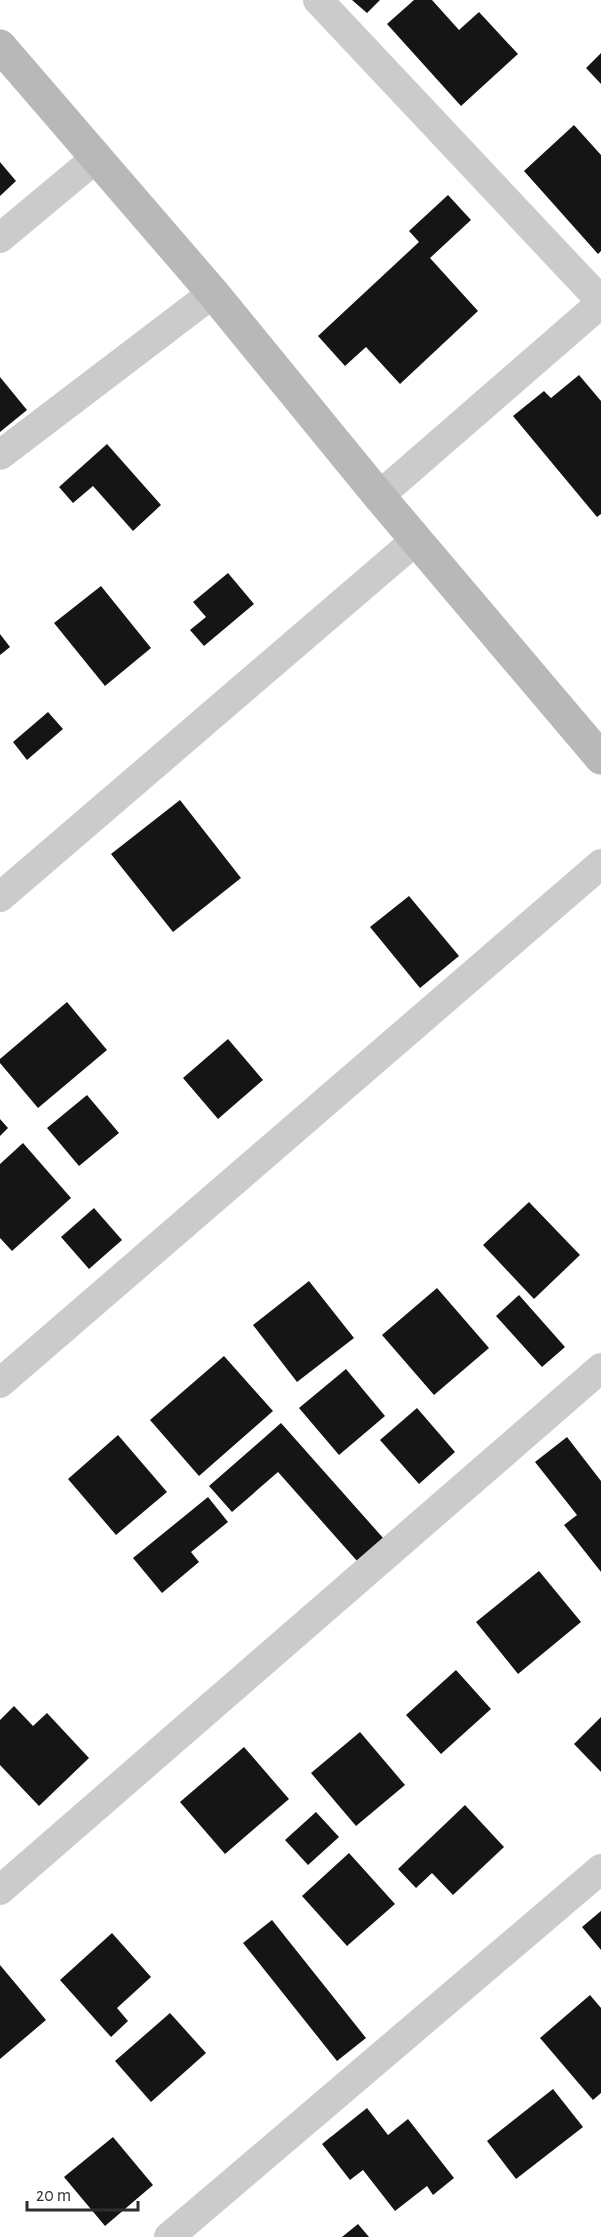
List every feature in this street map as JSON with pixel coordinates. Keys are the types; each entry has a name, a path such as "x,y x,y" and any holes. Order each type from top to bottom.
{"street":[{"path":"318,0 601,302 380,496"},
{"path":"0,46 213,292 416,540 601,758"},
{"path":"0,238 96,158"},
{"path":"0,455 213,292"},
{"path":"0,897 416,540"},
{"path":"0,1383 601,864"},
{"path":"0,1890 601,1368"},
{"path":"169,2237 601,1869"}],"building":[{"path":"352,0 380,0 367,13"},
{"path":"414,0 432,0 459,30 479,12 518,54 461,106 387,24"},
{"path":"601,53 601,84 586,68"},
{"path":"574,125 601,155 601,251 598,254 524,171"},
{"path":"0,162 16,181 0,196"},
{"path":"448,195 471,220 430,258 478,311 400,384 366,347 345,366 318,336 419,242 409,231"},
{"path":"579,375 601,401 601,514 597,517 513,416 544,391 551,398"},
{"path":"0,377 27,410 0,432"},
{"path":"107,444 161,505 133,531 93,486 73,503 59,487"},
{"path":"228,573 254,604 204,646 190,630 206,617 193,602"},
{"path":"101,586 151,648 105,686 54,623"},
{"path":"0,634 10,647 0,655"},
{"path":"48,712 63,729 27,760 13,742"},
{"path":"180,800 241,878 173,932 111,854"},
{"path":"409,896 459,956 420,988 370,927"},
{"path":"67,1002 107,1050 38,1108 0,1063 0,1059"},
{"path":"228,1039 263,1080 218,1119 183,1078"},
{"path":"87,1095 119,1133 79,1166 47,1128"},
{"path":"0,1119 8,1128 0,1136"},
{"path":"23,1143 71,1198 12,1251 0,1238 0,1164"},
{"path":"529,1202 580,1255 534,1299 483,1245"},
{"path":"94,1208 122,1240 89,1269 61,1237"},
{"path":"309,1281 354,1338 297,1382 253,1325"},
{"path":"437,1288 489,1348 434,1395 382,1335"},
{"path":"519,1295 565,1347 542,1367 496,1316"},
{"path":"224,1356 273,1411 199,1476 150,1420"},
{"path":"346,1369 385,1416 339,1455 299,1408"},
{"path":"417,1408 455,1452 419,1484 380,1440"},
{"path":"281,1423 384,1539 358,1562 278,1472 232,1512 209,1486"},
{"path":"118,1435 167,1492 116,1535 68,1479"},
{"path":"567,1437 601,1481 601,1572 564,1525 577,1515 535,1462"},
{"path":"208,1497 228,1522 191,1552 199,1562 162,1593 133,1558"},
{"path":"539,1571 581,1622 518,1674 476,1622"},
{"path":"456,1670 491,1709 441,1754 406,1715"},
{"path":"14,1706 33,1726 47,1713 89,1758 39,1806 0,1765 0,1720"},
{"path":"601,1717 601,1772 574,1744"},
{"path":"360,1732 405,1785 356,1826 311,1773"},
{"path":"244,1747 289,1799 225,1854 180,1802"},
{"path":"465,1805 504,1847 453,1895 432,1873 416,1888 398,1869"},
{"path":"316,1812 339,1837 308,1865 285,1840"},
{"path":"349,1853 395,1904 347,1946 302,1896"},
{"path":"601,1911 601,1950 582,1927"},
{"path":"272,1920 366,2038 337,2061 243,1943"},
{"path":"112,1933 151,1977 117,2008 128,2021 111,2037 60,1980"},
{"path":"0,1965 46,2020 0,2059"},
{"path":"590,1995 601,2008 601,2093 593,2100 540,2038"},
{"path":"170,2013 206,2053 151,2102 115,2061"},
{"path":"553,2089 583,2127 516,2179 487,2141"},
{"path":"367,2108 388,2135 408,2119 454,2178 433,2195 427,2186 395,2211 363,2170 350,2180 322,2144"},
{"path":"113,2137 153,2185 105,2226 64,2177"},
{"path":"358,2224 369,2237 342,2237"}]}
